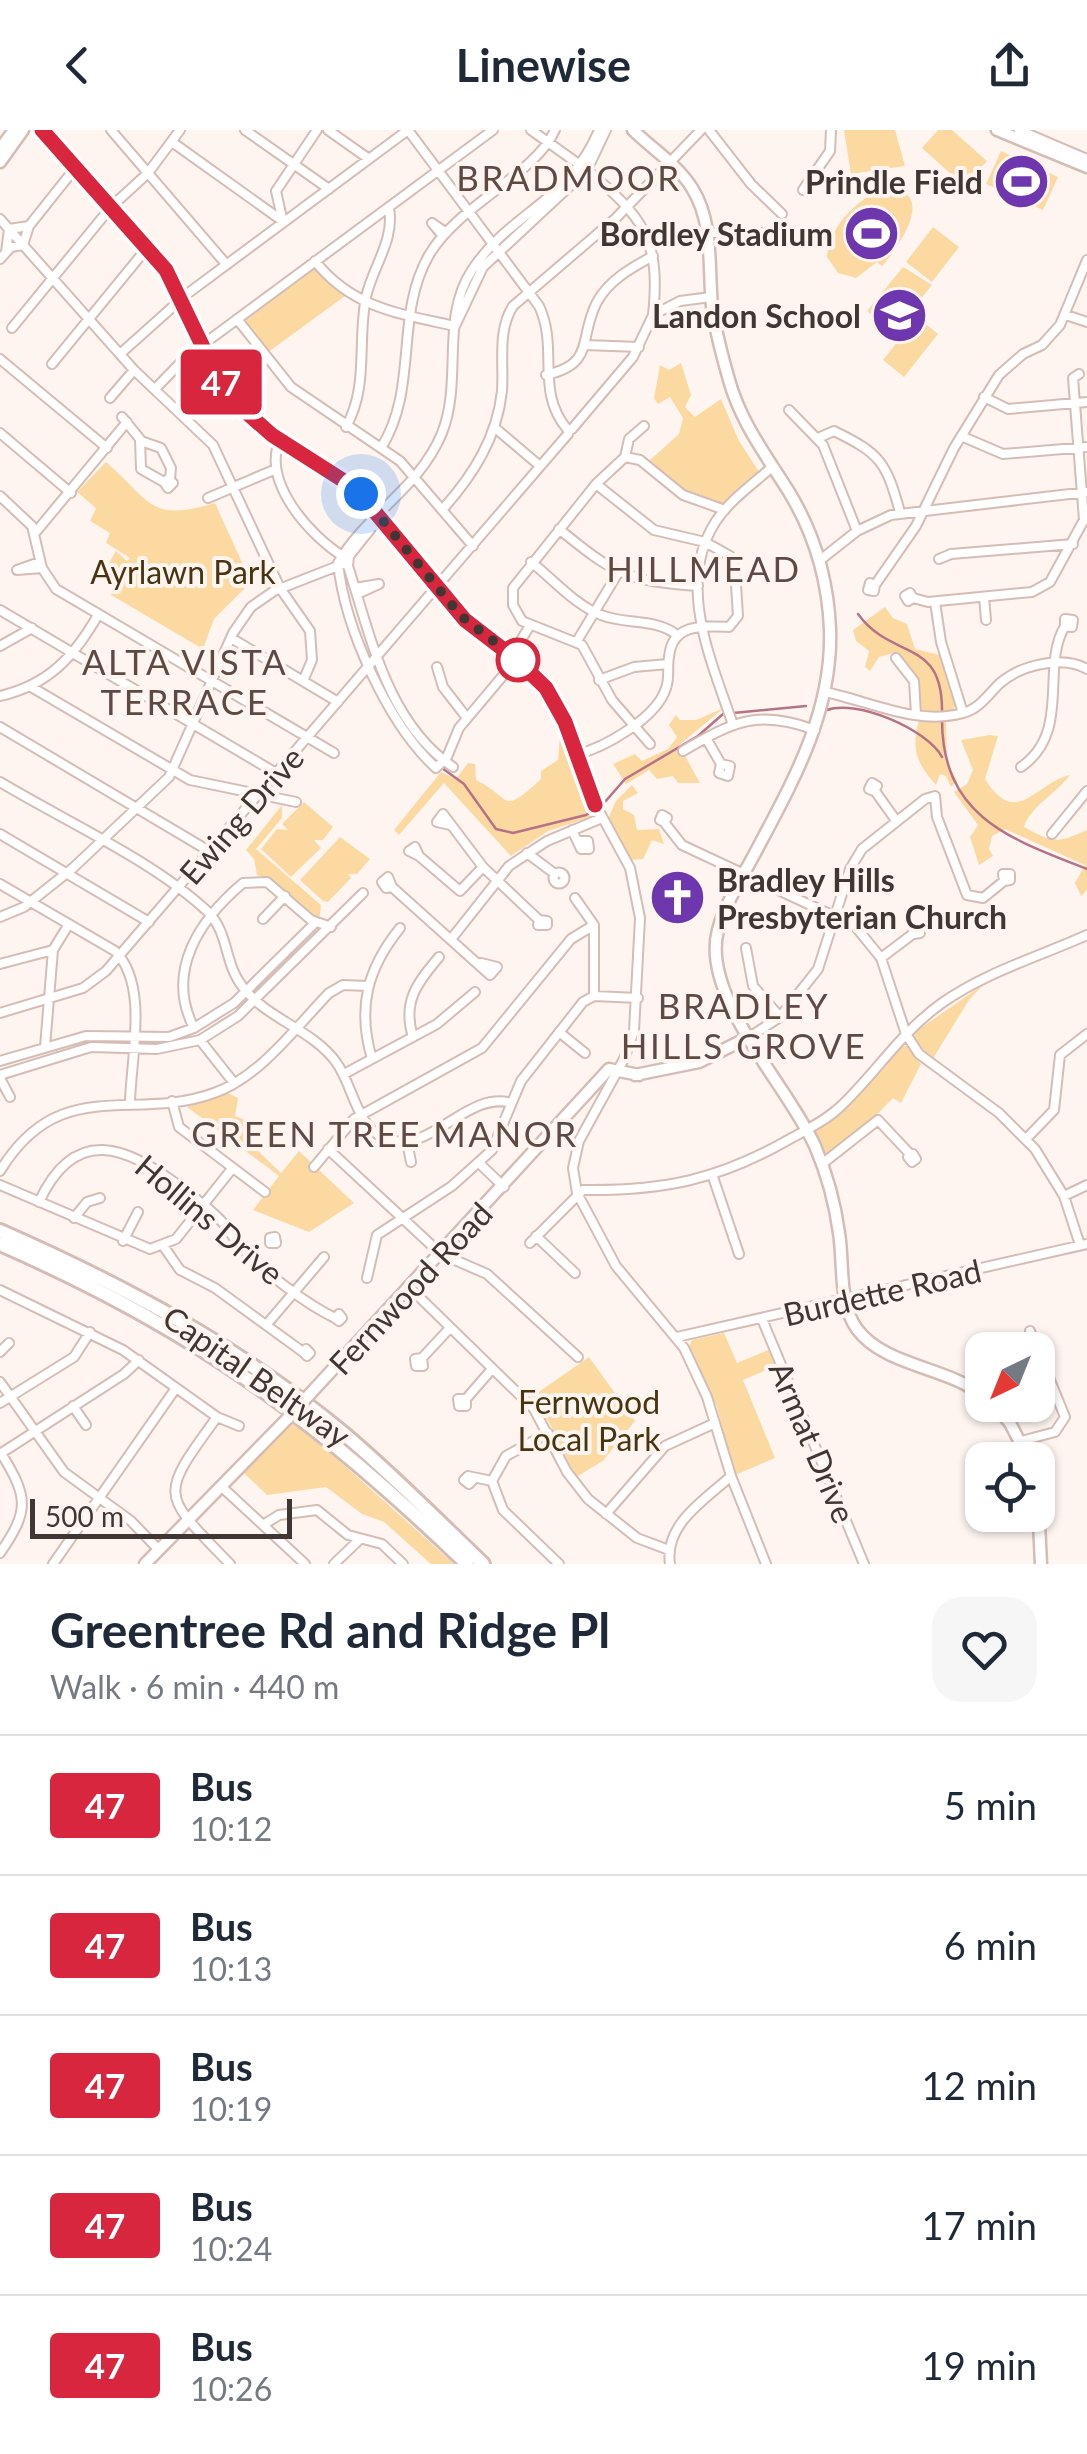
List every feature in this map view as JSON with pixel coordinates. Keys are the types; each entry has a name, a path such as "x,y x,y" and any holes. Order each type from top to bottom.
{"highway":[{"name":"Capital Beltway","path":"0,1231 116,1284 243,1358 356,1444 484,1564"},
{"name":"Capital Beltway","path":"0,1244 141,1310 250,1378 348,1453 467,1564"}],"main road":[{"path":"0,149 14,130"},
{"path":"0,162 23,130"},
{"path":"633,130 671,163 695,192 707,233 711,297 734,398 798,510 819,562 829,616 825,692 815,730 719,926 715,959 722,987 807,1130 822,1164 839,1232 846,1300 855,1327 872,1344 965,1384"},
{"path":"997,130 1036,137 1087,167"},
{"path":"615,1070 639,1075 699,1062 751,1036"},
{"name":"Fernwood Road","path":"145,1564 223,1488 615,1070"},
{"path":"1007,1422 1021,1441"},
{"path":"1039,1532 1041,1564"}],"street":[{"path":"42,130 147,248 182,298 233,399 280,440 348,482 381,516 465,620 514,657 556,704 598,811 627,861 637,890 638,998 627,1052 575,1155 577,1193 616,1266 678,1338 707,1397 731,1476 766,1564"},
{"path":"111,130 226,264"},
{"path":"12,328 111,207 148,173 180,130"},
{"path":"245,130 329,190"},
{"path":"284,222 276,191 317,130"},
{"path":"328,130 369,159"},
{"path":"120,354 182,298 408,130 528,290 545,323 551,405 569,431"},
{"path":"155,389 202,344 493,130"},
{"path":"531,130 629,206 646,228 652,256 653,314 680,301 711,297"},
{"path":"381,448 404,399 409,316 421,271 444,234 550,142 555,130"},
{"path":"0,917 30,902 66,873 173,771 231,638 251,607 280,588 344,560 417,478 448,414 454,317 466,280 583,167 603,130"},
{"path":"443,509 476,468 494,427 502,391 505,322 528,290 629,206 700,130"},
{"path":"709,130 751,184 782,214"},
{"path":"804,190 822,168 831,148 831,130"},
{"path":"1019,130 1087,159"},
{"path":"172,142 284,222"},
{"path":"3,256 23,245 29,226 76,167"},
{"path":"346,427 360,395 365,304 390,234 388,208"},
{"path":"0,219 134,370 213,444 280,588 313,641 312,660 303,681"},
{"path":"8,229 29,226"},
{"path":"3,256 8,229"},
{"path":"707,233 767,233"},
{"path":"52,364 147,248"},
{"path":"546,375 567,370 586,345 593,313 604,292 621,275 652,256"},
{"path":"875,584 1006,366 1042,345 1066,315 1085,274 1087,260"},
{"path":"315,262 338,287 365,304 455,326"},
{"name":"Ewing Drive","path":"0,1014 94,982 120,956 474,546 639,346 653,314"},
{"path":"1066,315 1087,322"},
{"path":"237,319 291,387 381,448 417,478 474,546"},
{"path":"586,345 639,346"},
{"path":"0,358 107,448"},
{"path":"110,398 134,370"},
{"path":"914,598 936,602 1042,589 1073,544 1084,520 1083,448 1072,378 1079,374"},
{"path":"984,398 1008,408 1087,402"},
{"path":"790,410 818,438 857,531"},
{"path":"36,533 107,448 124,420 141,441 161,448 171,468 167,481 141,469 141,441"},
{"path":"644,426 629,439 625,456 596,484 518,579 512,596 516,614 529,626 576,641 587,651 599,680 650,744"},
{"path":"494,427 540,466"},
{"path":"818,438 834,431 874,452 886,468 900,512"},
{"path":"0,433 71,492"},
{"path":"961,436 1003,454 1083,448"},
{"path":"280,440 276,469 302,518 344,560 376,658 397,702 416,732 453,767"},
{"path":"625,456 640,460 683,495 725,510"},
{"path":"730,717 701,626 698,586 705,542 725,510 772,467"},
{"path":"208,498 276,469"},
{"path":"596,484 654,530 705,542 726,552 734,564 738,616 729,626 701,626 676,636"},
{"path":"819,562 857,531 900,512 1085,492"},
{"path":"0,496 36,533 41,565 56,589 334,753"},
{"path":"559,528 618,573 645,582 698,586"},
{"path":"940,560 952,554 1073,544"},
{"path":"344,560 368,667 392,716 436,768 444,761 453,736 514,657 529,626"},
{"path":"532,562 594,612 622,622 661,625 676,636"},
{"path":"576,641 618,573"},
{"path":"984,597 986,620"},
{"path":"936,602 941,642 963,713"},
{"path":"0,610 276,773"},
{"path":"0,696 33,688 73,653 98,614"},
{"path":"1021,767 1032,758 1050,720 1058,638 1065,626"},
{"path":"0,646 32,628"},
{"path":"575,755 607,744 663,695 676,636"},
{"path":"231,638 338,702"},
{"path":"896,658 914,681 916,714"},
{"path":"825,692 916,714 963,713 1015,673 1056,663 1087,670"},
{"path":"599,680 634,667 668,664"},
{"path":"437,667 444,687 467,718"},
{"path":"33,688 204,786 296,802"},
{"path":"392,716 397,702"},
{"path":"683,751 730,717 773,717 815,730"},
{"path":"0,727 210,851"},
{"path":"706,738 721,764"},
{"path":"0,782 178,888 212,917 246,991 325,1049 344,1074 362,1114 380,1136 408,1142 487,1101 511,1103"},
{"path":"875,791 896,819"},
{"path":"751,1036 780,1017 818,968 856,858 896,819 935,796 936,817 952,848 962,889 967,895 983,898 1004,881"},
{"path":"1052,834 1085,797"},
{"path":"452,938 496,880 527,853 572,830 598,811"},
{"path":"664,822 682,845 855,926 881,958 906,1034 928,1064 999,1113 1026,1138 1064,1196 1084,1244"},
{"path":"450,825 483,867 539,920"},
{"path":"572,830 581,842"},
{"path":"0,834 149,922"},
{"path":"527,853 555,874"},
{"path":"419,856 460,891 483,867"},
{"path":"194,1028 183,998 182,977 192,942 238,886 252,880 267,882 316,922 331,927"},
{"path":"0,884 120,956 132,978 130,1102"},
{"path":"392,887 482,963"},
{"path":"10,1097 0,1076 91,1047 157,1049 200,1040 226,1025 364,893"},
{"path":"264,919 285,896"},
{"path":"368,1278 372,1242 479,1163 500,1137 521,1081 559,1032 594,996 594,925 574,898"},
{"path":"0,1061 86,1036 170,1037 194,1028 212,1020 246,991 316,922"},
{"path":"45,1047 53,950 69,924"},
{"path":"314,1167 362,1114 482,1048 571,938 594,925"},
{"path":"372,1059 364,1022 367,986 379,957 400,928"},
{"path":"881,958 914,934"},
{"path":"575,1273 532,1240 577,1193 664,1187 713,1177 807,1130 840,1107 906,1034 961,990 1087,935"},
{"path":"746,948 753,986 780,1017"},
{"path":"0,964 53,950"},
{"path":"413,1037 408,1017 411,997 438,957"},
{"path":"0,1171 32,1134 62,1114 130,1102 203,1097 234,1084 336,988 367,986"},
{"path":"344,1074 452,1014 475,992"},
{"path":"594,996 638,998"},
{"path":"559,1032 585,1053"},
{"path":"1026,1138 1054,1110 1060,1055 1087,1034"},
{"path":"200,1040 234,1084"},
{"path":"586,1097 592,1098 596,1108"},
{"path":"172,1101 179,1127 264,1192"},
{"path":"822,1164 878,1120 910,1154"},
{"path":"408,1142 412,1162"},
{"name":"Hollins Drive","path":"39,1202 52,1178 69,1161 88,1152 114,1149 144,1159 204,1206 257,1261 335,1318"},
{"path":"328,1149 442,1254 487,1274 578,1357"},
{"path":"479,1163 504,1187"},
{"path":"0,1185 144,1249 164,1247 176,1240 232,1170"},
{"path":"713,1177 740,1254"},
{"path":"1064,1196 1087,1185"},
{"path":"74,1218 87,1202 100,1198"},
{"path":"123,1241 138,1212"},
{"path":"257,1261 270,1243"},
{"name":"Burdette Road","path":"678,1338 1084,1244"},
{"path":"164,1247 180,1270 215,1288 302,1352"},
{"path":"266,1324 324,1257"},
{"path":"410,1288 534,1409 575,1484 637,1538 669,1550"},
{"path":"0,1290 90,1332 139,1360 217,1417 239,1426"},
{"name":"Armat Drive","path":"762,1319 864,1564"},
{"path":"422,1358 449,1330"},
{"path":"1021,1441 1055,1432 1065,1417 1030,1331"},
{"path":"0,1403 74,1357 90,1332"},
{"path":"0,1352 9,1343"},
{"path":"0,1553 20,1522 23,1499 0,1453 139,1360"},
{"path":"466,1399 492,1369"},
{"path":"0,1382 64,1472 159,1550"},
{"path":"52,1564 176,1388"},
{"path":"74,1406 86,1425"},
{"path":"217,1417 174,1478 174,1502 188,1522 230,1564"},
{"path":"606,1514 665,1446 715,1423"},
{"path":"492,1481 506,1456 548,1433"},
{"path":"670,1564 669,1550 684,1520 731,1476"},
{"path":"472,1480 492,1481"},
{"path":"492,1481 503,1510 559,1564"},
{"path":"223,1488 304,1564"},
{"path":"263,1525 279,1515 317,1510 360,1540 382,1544 403,1564"},
{"path":"334,1564 360,1540"}],"green space":[{"path":"844,130 895,130 905,166 851,174"},
{"path":"938,130 952,130 987,161 964,186 922,148"},
{"name":"Prindle Field","path":"1001,151 1058,177 1043,210 986,184"},
{"name":"Bordley Stadium","path":"881,189 899,191 909,197 913,207 905,234 882,266 877,262 856,278 838,273 827,257 838,226 853,208"},
{"path":"933,227 959,247 932,282 906,262"},
{"path":"903,267 932,285 893,333 867,311"},
{"path":"313,268 345,296 267,353 244,321"},
{"path":"917,317 938,334 904,377 883,360"},
{"path":"681,363 691,395 685,407 695,417 721,399 739,441 760,473 725,504 687,494 649,461 679,434 683,418 670,397 658,404 654,398 660,365 669,370"},
{"name":"Ayrlawn Park","path":"106,462 143,497 163,509 176,511 215,503 251,582 214,619 203,649 111,595 121,576 106,568 116,551 127,561 130,558 106,543 110,533 90,521 96,508 77,492"},
{"path":"885,607 893,618 907,624 915,649 940,655 956,704 952,711 920,711 916,674 897,652 879,657 870,671 865,667 869,651 856,641 853,630"},
{"path":"724,708 679,745 700,783 678,783 673,776 657,779 649,770 626,784 613,764 635,754 642,761 668,749 677,737 669,725 676,715 680,720 696,720"},
{"path":"919,720 946,720 947,762 957,781 951,787 946,776 940,774 936,785 920,762 915,740"},
{"path":"560,736 591,817 548,831 511,856 444,783 399,835 394,830 441,772 456,779 468,763 475,764 476,780 507,800 519,798 541,779 541,771 558,760"},
{"path":"998,736 985,779 1007,801 1027,799 1070,775 1032,813 1024,827 1056,840 1087,830 1087,890 1081,896 1075,883 1085,865 1005,829 992,836 989,849 993,856 979,865 970,837 978,825 954,792 967,784 973,770 961,740"},
{"path":"632,785 638,793 623,801 623,809 634,815 637,830 659,829 664,844 652,840 643,859 632,860 608,819 616,801"},
{"path":"304,802 333,827 323,840 314,840 321,848 291,877 261,849 277,829 288,830 282,824"},
{"path":"282,805 282,818 256,849 321,905 320,916 313,917 272,879 257,875 254,859 246,850"},
{"path":"340,837 370,859 357,874 348,874 351,878 328,902 323,901 300,880"},
{"path":"984,984 969,1000 932,1060 914,1038 915,1032"},
{"path":"900,1046 908,1046 921,1064 901,1103 893,1098 853,1139 823,1160 814,1133 845,1108"},
{"path":"228,1093 238,1098 235,1116 254,1123 253,1146 281,1173 299,1151 354,1203 309,1232 253,1210 279,1176 187,1107"},
{"path":"724,1333 737,1363 773,1348 780,1364 743,1380 775,1458 735,1475 717,1407 689,1347 692,1340"},
{"name":"Fernwood Local Park","path":"589,1357 635,1421 603,1461 576,1477 549,1422 530,1398"},
{"path":"294,1420 454,1564 431,1564 384,1522 362,1514 326,1487 267,1495 244,1473"}],"waterway":[{"path":"858,614 871,629 913,652 934,671 942,710"},
{"path":"442,768 464,784 496,829 513,833 586,815 604,803 625,779 698,736 723,714 806,706"},
{"path":"827,710 855,709 890,719 922,736 942,757"},
{"path":"942,721 945,754 954,780 968,802 1008,834 1087,869"}],"bus line":[{"name":"47","path":"42,130 166,270 214,370 238,405 272,435 355,488 465,620 546,688 565,722 583,781 595,805"}],"place":[{"name":"Prindle Field","path":"1022,181"},
{"name":"Bordley Stadium","path":"872,233"},
{"name":"Landon School","path":"900,315"},
{"name":"Bradley Hills Presbyterian Church","path":"678,897"}],"district":[{"name":"BRADMOOR","path":"569,177"},
{"name":"HILLMEAD","path":"704,568"},
{"name":"ALTA VISTA TERRACE","path":"185,681"},
{"name":"BRADLEY HILLS GROVE","path":"744,1025"},
{"name":"GREEN TREE MANOR","path":"385,1133"}],"route":[{"path":"361,494 461,616 518,660"}]}
